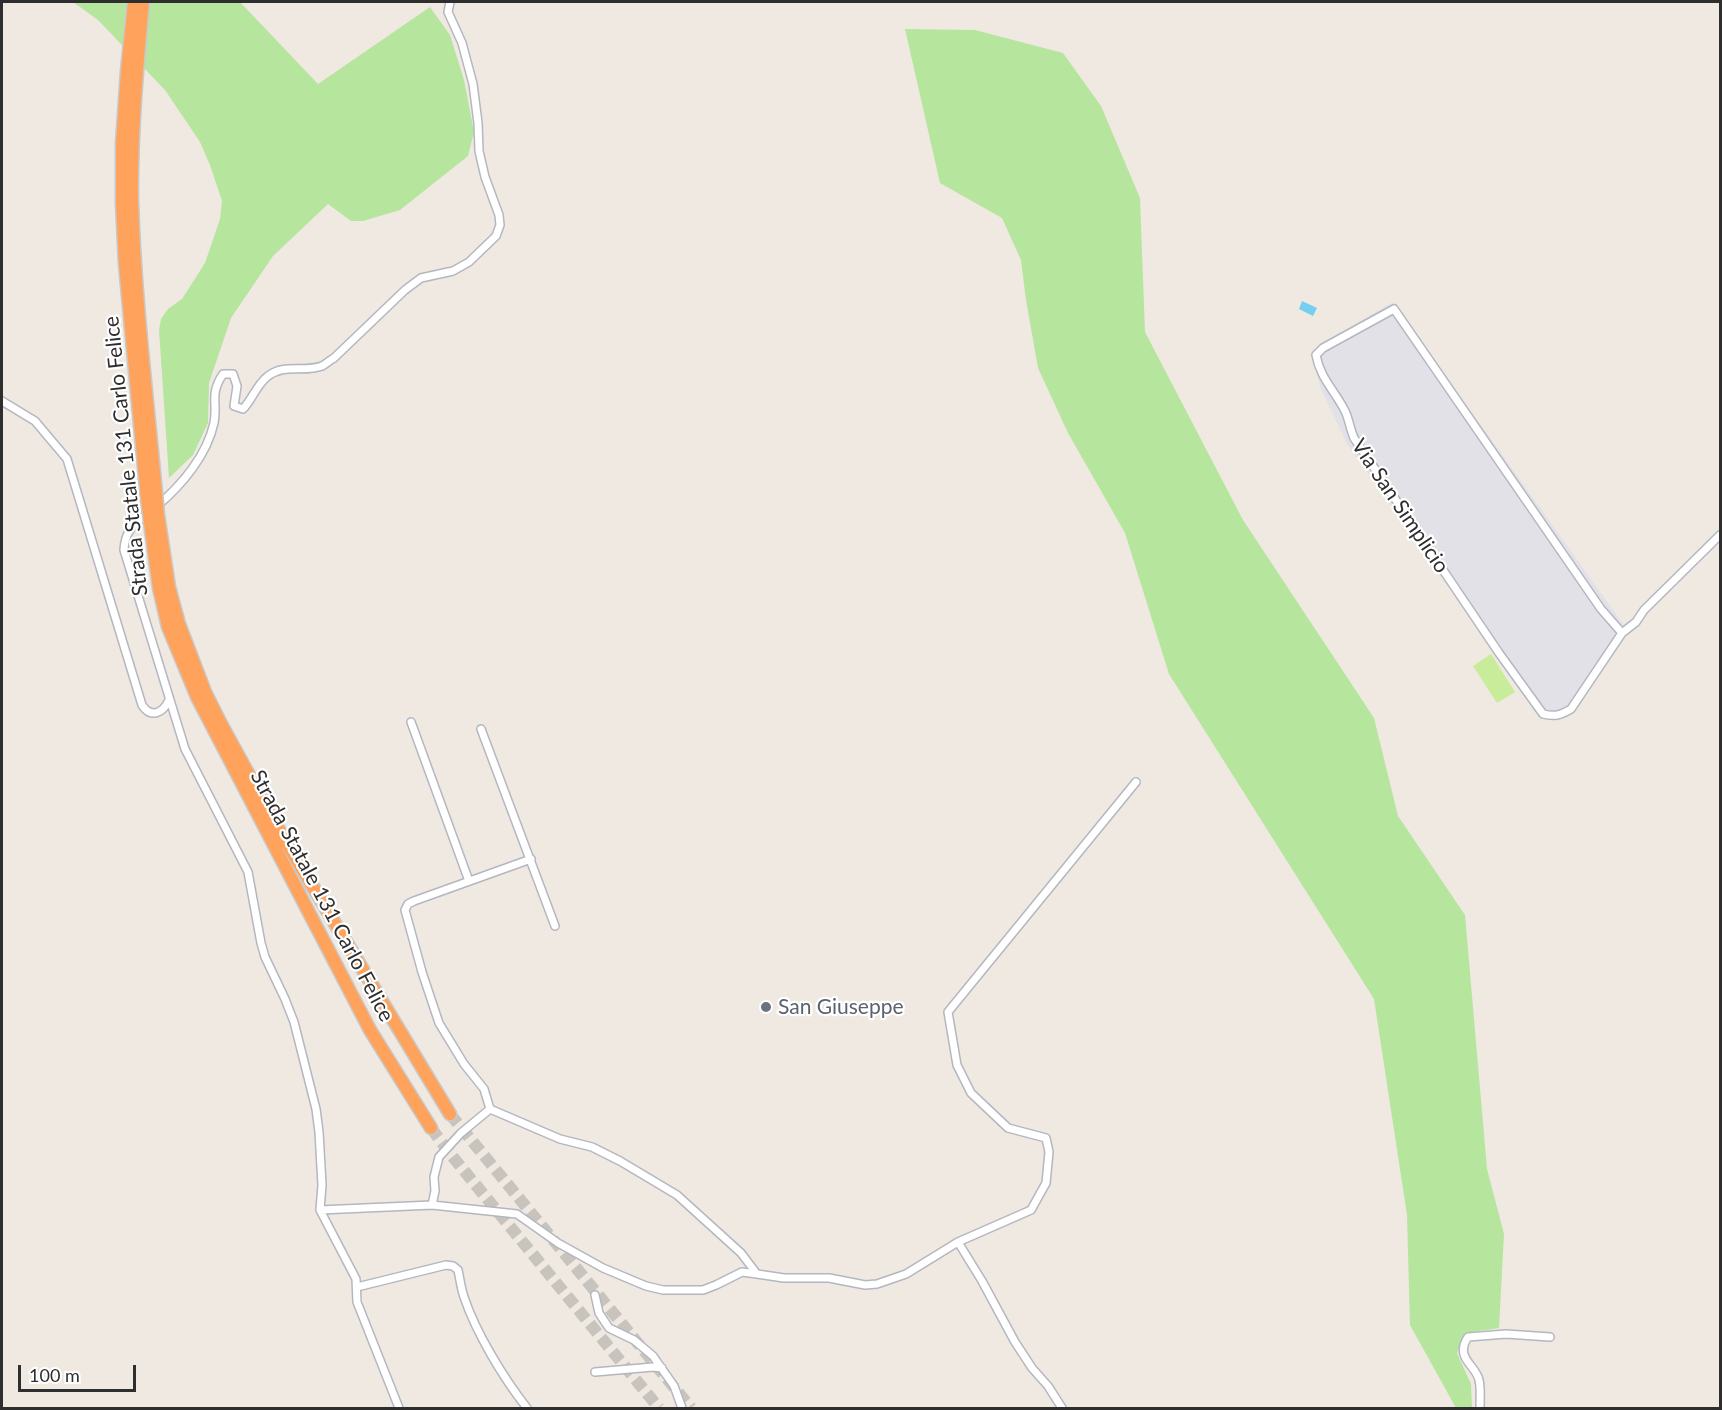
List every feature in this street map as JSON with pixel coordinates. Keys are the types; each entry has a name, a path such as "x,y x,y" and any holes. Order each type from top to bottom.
{"highway":[{"name":"Strada Statale 131 Carlo Felice","path":"132,72 134,2"},
{"name":"Strada Statale 131 Carlo Felice","path":"143,2 122,144 122,213 125,264 152,496 159,588 168,627 197,697 218,739 370,1030 431,1128"},
{"name":"Strada Statale 131 Carlo Felice","path":"154,519 179,624 205,692 284,838 450,1114"},
{"path":"218,739 220,722"}],"street":[{"path":"399,1408 357,1302 356,1279 320,1210 320,1132 316,1108 294,1022 265,957 248,872 185,749 124,550 125,537 132,526 168,496 193,466 208,441 214,421 216,384 223,374 233,374 237,386 234,406 243,409 265,378 283,368 322,366 334,358 405,290 421,278 453,271 470,262 495,236 500,225 499,215 485,177 479,152 473,84 462,44 448,12 450,2"},
{"name":"Via San Simplicio","path":"1622,633 1595,601 1394,309 1323,348 1316,356 1318,368 1346,412 1354,438 1499,653 1543,714 1561,715 1571,709 1622,633 1636,622 1644,610 1720,535"},
{"path":"2,401 35,421 67,459 142,705 148,712 158,713 163,711 169,700"},
{"path":"411,722 470,881"},
{"path":"481,729 555,926"},
{"path":"320,1210 432,1205 517,1214 558,1243 603,1268 646,1286 663,1290 703,1290 716,1286 742,1272 784,1278 829,1278 864,1285 878,1284 906,1274 958,1242 1031,1210 1046,1183 1049,1152 1046,1138 1008,1128 971,1092 957,1065 948,1012 1136,782"},
{"path":"490,1109 484,1089 464,1064 439,1023 405,910 408,904 414,901 531,859"},
{"path":"432,1205 435,1191 434,1177 439,1157 461,1133 490,1109"},
{"path":"490,1109 560,1139 592,1147 677,1195 741,1252 757,1274"},
{"path":"958,1242 1015,1342 1062,1408"},
{"path":"357,1287 446,1265 453,1266 458,1270 464,1297 478,1329 500,1369 527,1408"},
{"path":"595,1295 599,1313 609,1328 634,1340 653,1356 674,1386 682,1408"},
{"path":"1480,1408 1479,1378 1465,1358 1464,1343 1468,1338 1506,1334 1550,1337"},
{"path":"595,1372 662,1368"}],"shaded area":[{"path":"1393,302 1626,628 1580,703 1563,717 1548,718 1534,707 1347,444 1320,387 1314,362 1316,352 1333,337"}],"green space":[{"path":"73,2 240,2 318,84 430,7 450,35 464,80 474,132 468,156 400,210 363,221 351,221 328,204 273,256 231,318 209,383 208,423 193,455 169,478 159,330 161,319 168,309 182,299 205,263 220,219 222,201 200,142 165,90 98,20"},
{"path":"905,29 975,30 1063,53 1101,106 1140,198 1145,332 1243,520 1374,718 1398,816 1465,915 1487,1169 1504,1234 1499,1328 1465,1333 1457,1353 1471,1384 1472,1408 1456,1408 1410,1325 1407,1215 1374,999 1169,674 1125,533 1068,433 1038,368 1021,260 1002,218 940,183"},
{"path":"1491,654 1515,692 1497,703 1473,666"}],"water":[{"path":"1302,301 1317,308 1313,316 1299,309"}],"tunnel":[{"path":"450,1114 691,1408"},
{"path":"431,1128 659,1408"}],"place":[{"name":"San Giuseppe","path":"766,1007"}]}
